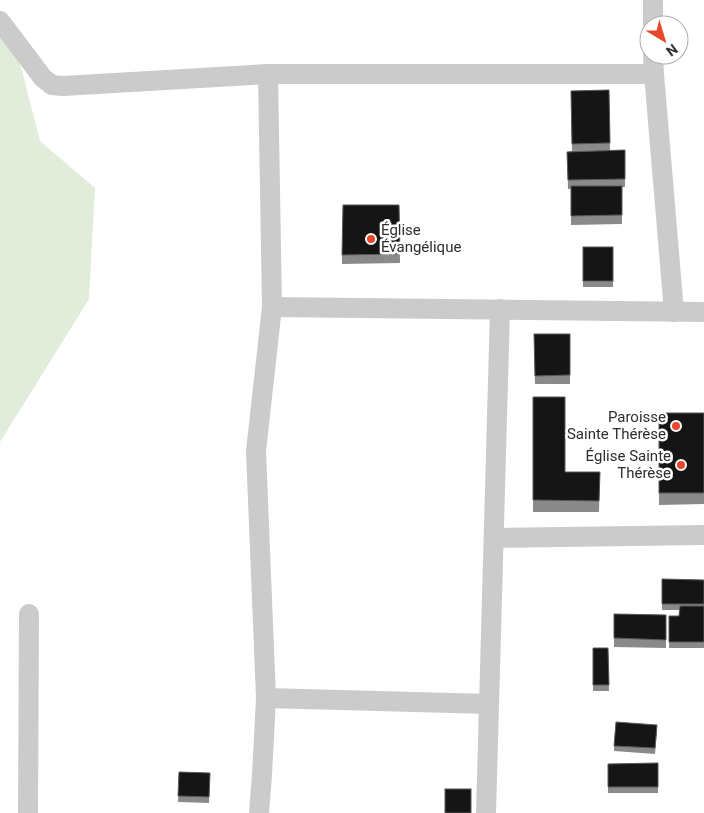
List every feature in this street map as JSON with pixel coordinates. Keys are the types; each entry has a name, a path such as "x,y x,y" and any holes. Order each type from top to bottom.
{"street":[{"path":"653,0 653,15"},
{"path":"0,21 43,78 52,85 63,86 268,74 654,65 674,312"},
{"path":"259,813 266,698 256,451 272,307 268,74"},
{"path":"272,307 704,312"},
{"path":"486,813 500,309"},
{"path":"494,538 704,535"},
{"path":"28,813 29,614"},
{"path":"266,698 489,704"}],"green space":[{"path":"0,37 18,55 40,141 95,188 89,299 0,442"}],"building":[{"path":"609,90 610,143 572,144 571,91"},
{"path":"625,150 625,179 568,180 567,152"},
{"path":"571,186 622,186 622,215 571,216"},
{"name":"Église Évangélique","path":"343,205 399,205 400,254 342,255"},
{"path":"583,247 613,247 613,281 583,281"},
{"path":"534,334 570,334 570,375 535,376"},
{"path":"533,397 565,397 565,472 600,472 599,501 533,500"},
{"name":"Église Sainte Thérèse","path":"659,413 704,413 704,493 659,493"},
{"path":"662,579 704,580 704,604 662,604"},
{"path":"680,606 704,606 704,642 669,642 669,616 679,616"},
{"path":"614,614 666,615 666,640 614,638"},
{"path":"593,648 608,648 609,685 593,685"},
{"path":"616,722 657,725 655,748 614,746"},
{"path":"658,763 658,787 608,787 608,764"},
{"path":"179,772 210,773 209,797 178,796"},
{"path":"445,789 471,789 471,813 445,813"}],"place":[{"name":"Église Évangélique","path":"371,239"},
{"name":"Paroisse Sainte Thérèse","path":"676,426"},
{"name":"Église Sainte Thérèse","path":"681,465"}]}
